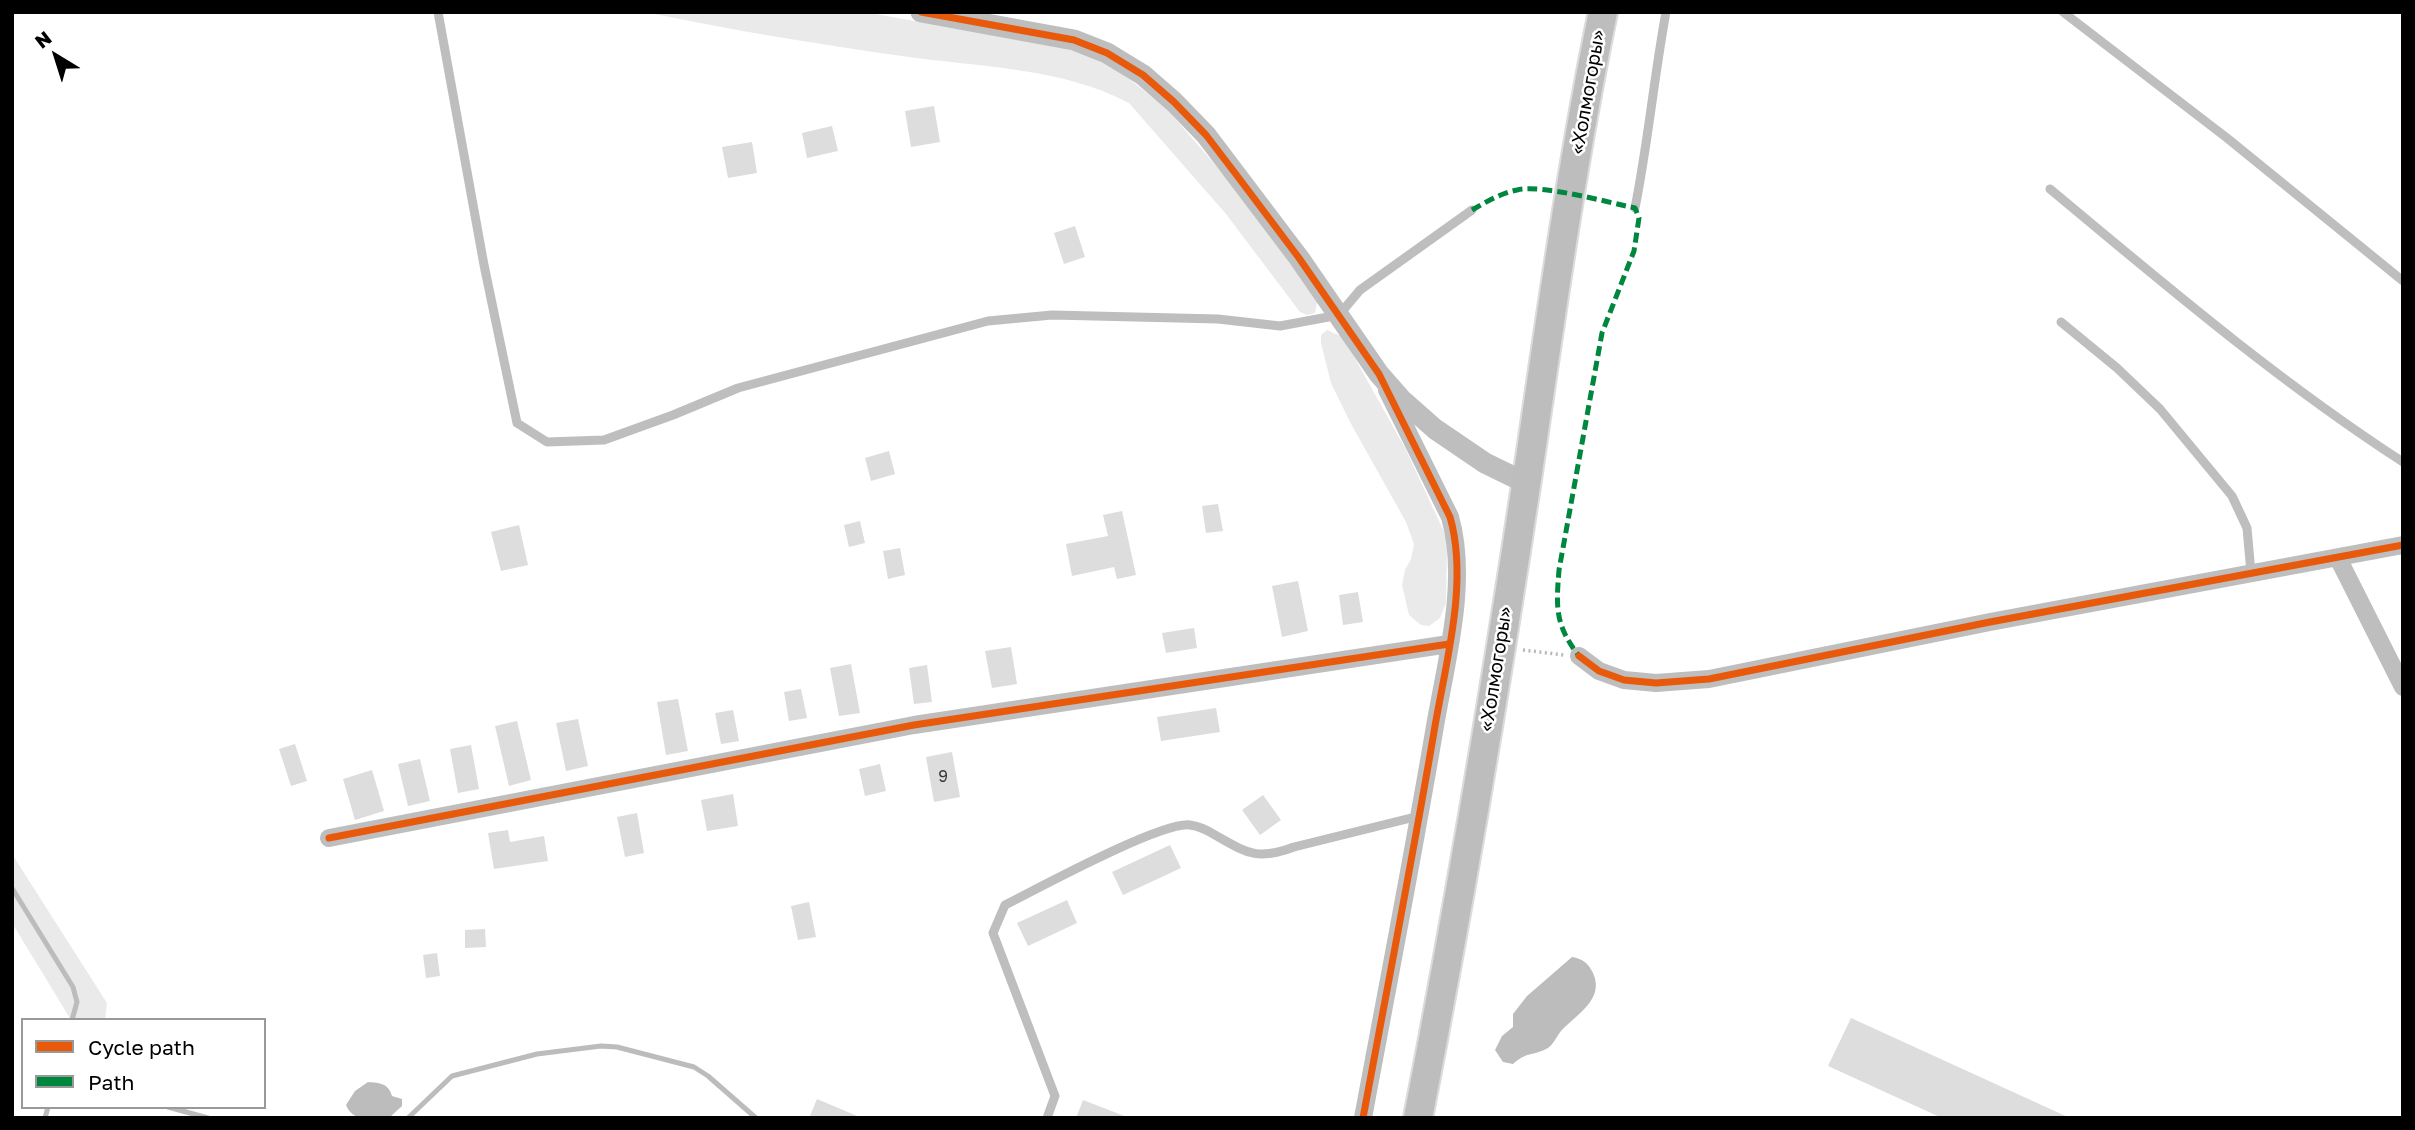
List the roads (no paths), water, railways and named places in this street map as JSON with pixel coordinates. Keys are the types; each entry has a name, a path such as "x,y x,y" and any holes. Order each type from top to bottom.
{"highway":[{"name":"«Холмогоры»","path":"1418,1118 1438,1016 1574,172 1603,12"}],"street":[{"path":"921,12 1074,40 1107,53 1143,75 1174,102 1206,135 1299,258 1379,374 1445,505 1456,538 1456,594 1419,816 1363,1118"},
{"path":"1379,374 1435,429 1485,463 1526,483"},
{"path":"1416,449 1435,429"},
{"path":"1579,656 1599,671 1624,680 1656,683 1709,679 1977,624 2403,545"},
{"path":"2338,558 2403,687"},
{"path":"329,838 915,725 1448,644"}],"lane":[{"path":"438,12 484,265 517,423 547,442 604,440 738,388 988,321 1052,315 1218,319 1280,326 1339,315 1360,290 1472,210"},
{"path":"1635,208 1648,142 1655,74 1666,12"},
{"path":"2063,12 2217,130 2403,281"},
{"path":"2050,189 2287,381 2342,422 2403,462"},
{"path":"2061,322 2117,368 2160,409 2232,495 2247,528 2251,573"},
{"path":"1047,1118 1055,1096 993,933 1005,905 1143,838 1177,825 1205,829 1244,852 1259,856 1419,816"}],"waterway":[{"path":"12,888 73,987 77,1002 73,1018"},
{"path":"408,1118 452,1076 537,1054 601,1046 617,1047 694,1067 756,1118"},
{"path":"45,1118 47,1109"},
{"path":"175,1109 208,1118"}]}
